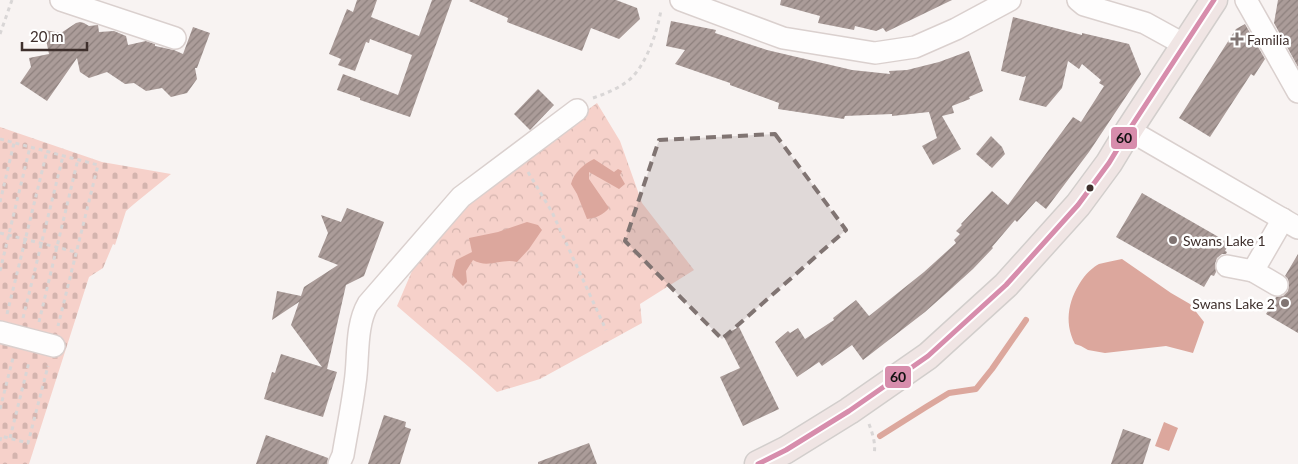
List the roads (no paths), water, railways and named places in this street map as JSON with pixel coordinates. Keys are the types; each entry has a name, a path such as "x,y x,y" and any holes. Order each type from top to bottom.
{"main road":[{"path":"758,464 789,457 849,411 928,356 1006,285 1078,205 1109,163 1185,45 1208,2"}],"street":[{"path":"61,0 175,38"},
{"path":"681,0 784,38 875,53 915,47 956,29 1010,0"},
{"path":"1078,0 1084,5 1145,23 1185,45"},
{"path":"1246,0 1298,92"},
{"path":"339,464 343,455 355,382 360,322 368,304 461,197 577,110"},
{"path":"1129,130 1290,224 1253,271"},
{"path":"1227,266 1253,271 1277,285"}],"waterway":[{"path":"880,436 949,393 976,389 1026,320"}],"place":[{"name":"Familia","path":"1237,39"},
{"name":"Swans Lake 1","path":"1173,240"},
{"name":"Swans Lake 2","path":"1285,303"}]}
